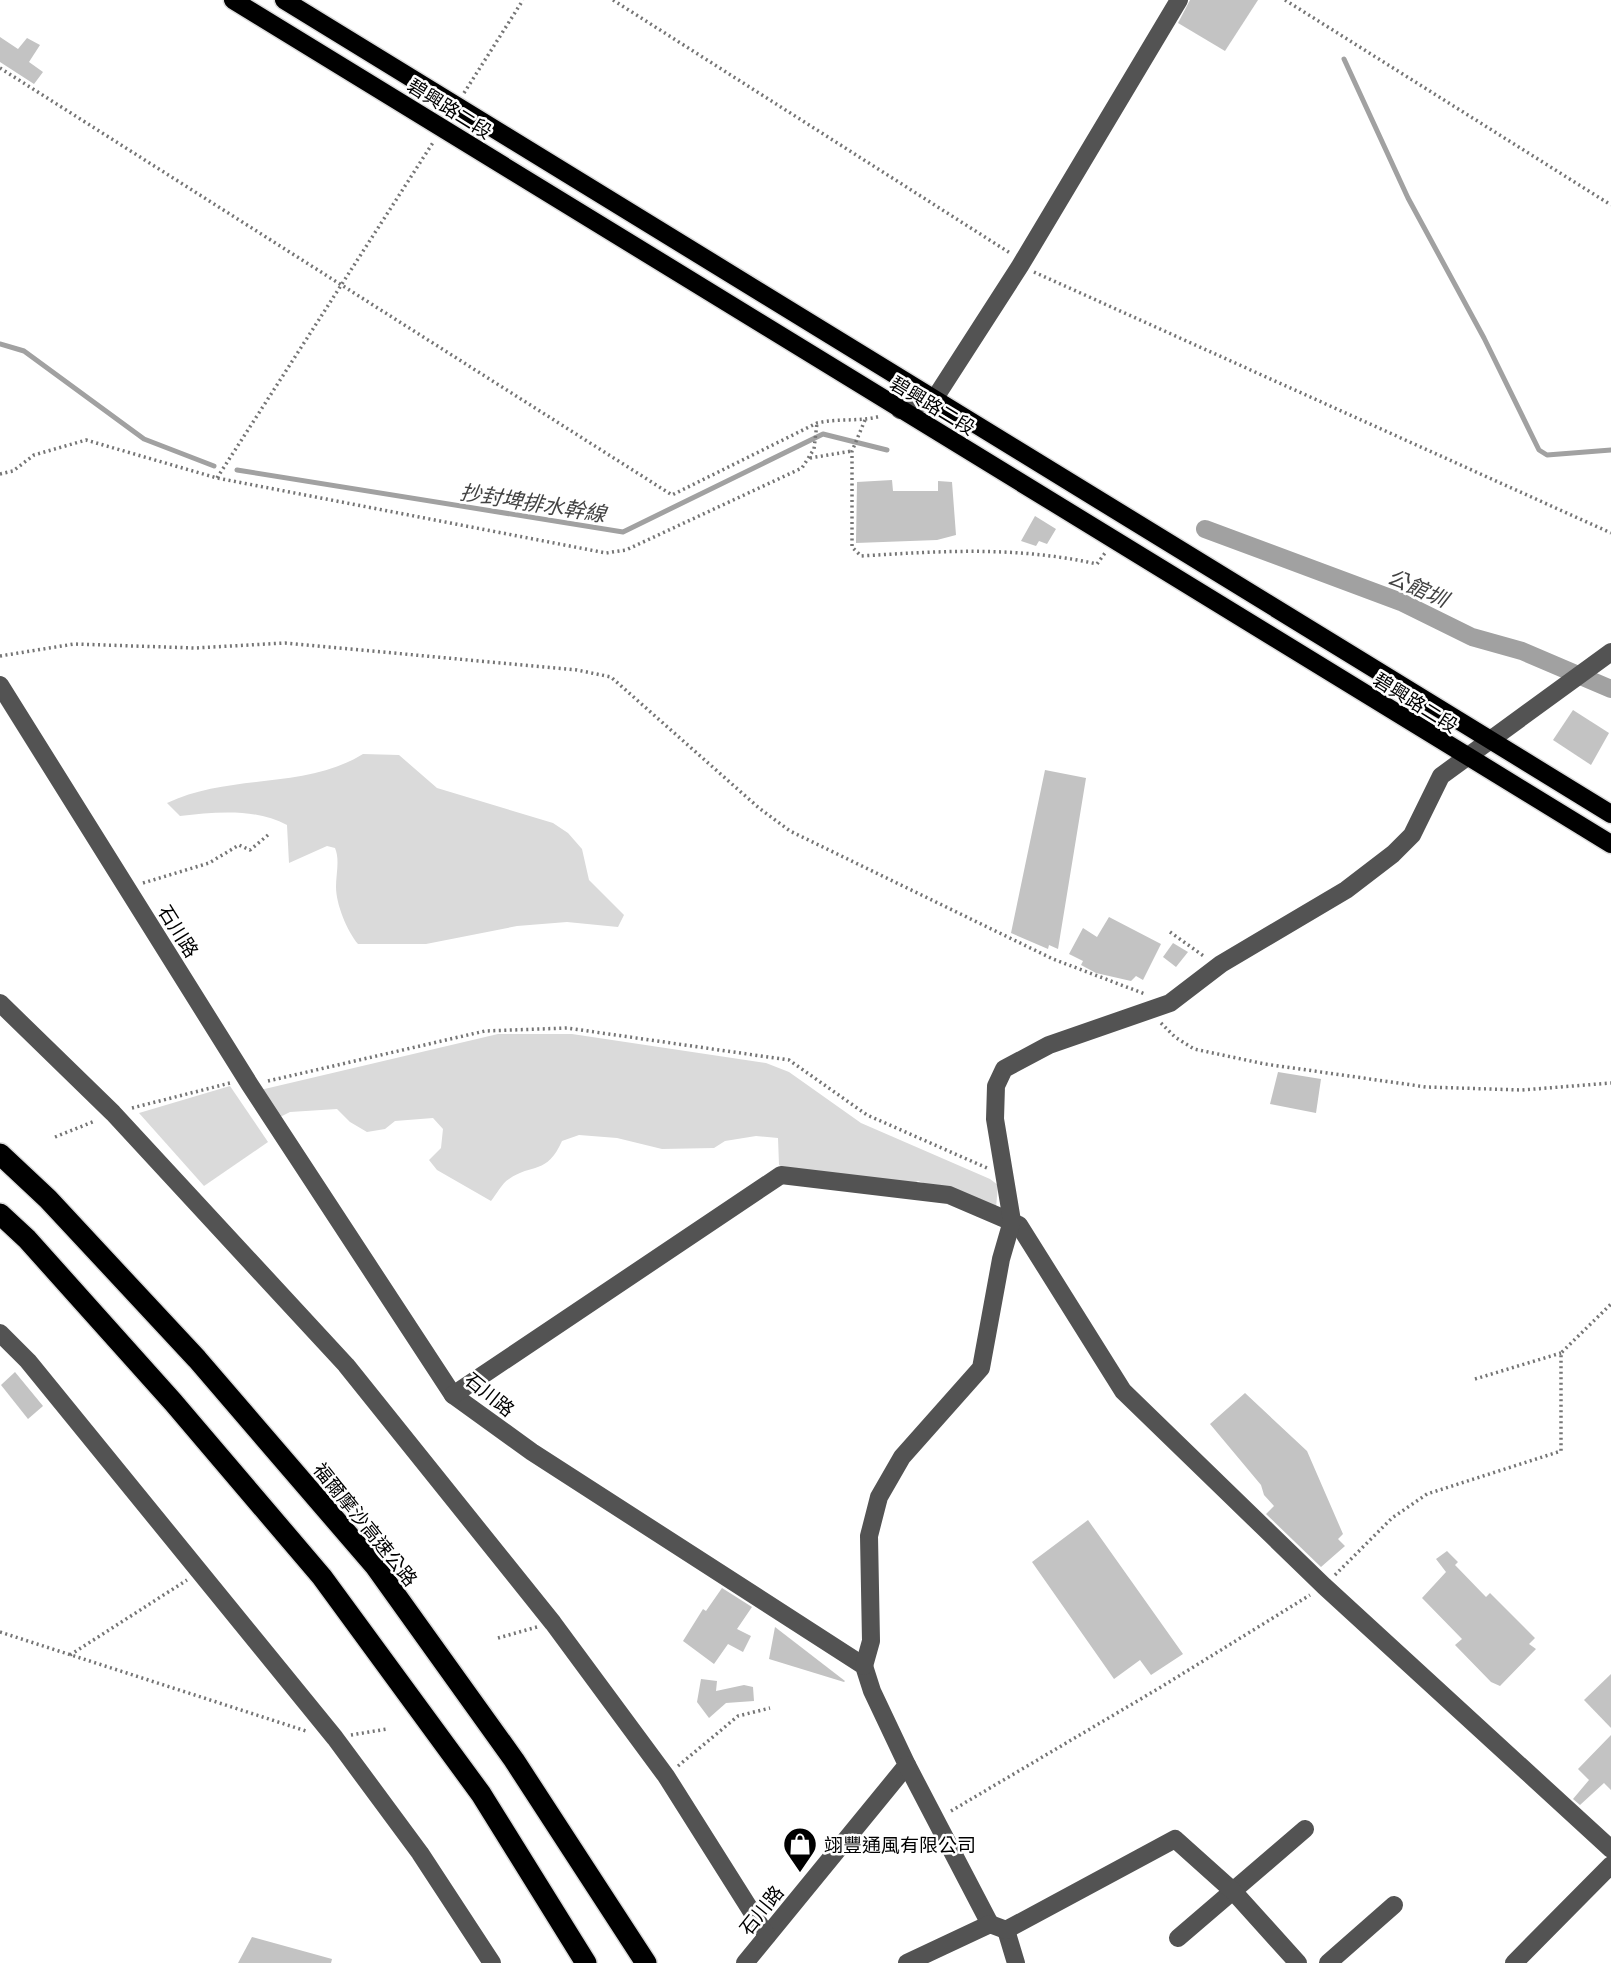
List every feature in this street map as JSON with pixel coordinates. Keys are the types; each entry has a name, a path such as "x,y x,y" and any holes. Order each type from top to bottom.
{"highway":[{"name":"福爾摩沙高速公路","path":"0,1154 48,1199 197,1359 375,1566 514,1760 646,1963"},
{"path":"0,1214 27,1239 173,1402 322,1577 481,1794 586,1963"}],"main road":[{"name":"碧興路二段","path":"233,0 1611,844"},
{"name":"碧興路二段","path":"284,0 1611,814"}],"street":[{"path":"900,410 935,398 1020,265 1179,0"},
{"path":"1016,1963 907,1765 872,1691 864,1666 872,1641 869,1536 879,1497 902,1457 981,1368 1001,1259 1012,1221 995,1119 996,1086 1004,1069 1048,1045 1170,1003 1216,968 1346,890 1393,854 1412,835 1441,776 1611,652"},
{"name":"石川路","path":"0,685 250,1085 453,1395 532,1452 864,1666"},
{"path":"0,1003 113,1113 346,1365 553,1623 666,1776 767,1936"},
{"path":"453,1395 781,1175 949,1195 1019,1225 1123,1391 1324,1586 1611,1849"},
{"path":"0,1333 28,1361 335,1738 420,1853 492,1963"},
{"name":"石川路","path":"745,1963 907,1765"},
{"path":"1178,1938 1305,1829"},
{"path":"907,1963 926,1959 998,1927 1175,1839 1233,1891 1298,1963"},
{"path":"1514,1963 1611,1865"},
{"path":"1328,1963 1394,1905"}],"path":[{"path":"457,106 523,0"},
{"path":"613,0 1012,254 1020,265 1611,533"},
{"path":"1285,0 1611,205"},
{"path":"0,68 673,495 817,424 834,419 865,420 900,410"},
{"path":"217,478 443,128"},
{"path":"865,420 852,451 852,547 861,556 1005,550 1051,554 1097,564 1115,540"},
{"path":"0,474 13,471 34,455 86,440 217,478 606,553 626,550 802,468 814,449 817,424"},
{"path":"810,458 852,451"},
{"path":"0,656 75,644 195,648 285,643 577,670 611,677 759,808 790,831 1089,976 1170,1003"},
{"path":"127,889 209,863 239,845 250,850 268,835"},
{"path":"1170,932 1216,968"},
{"path":"1150,1011 1175,1037 1194,1049 1265,1064 1426,1087 1522,1090 1611,1083"},
{"path":"55,1137 113,1113 232,1082 250,1085 485,1031 567,1028 789,1060 867,1115 1005,1176"},
{"path":"1475,1379 1561,1353"},
{"path":"69,1655 201,1571"},
{"path":"498,1638 553,1623"},
{"path":"0,1632 295,1728 335,1738 387,1729"},
{"path":"666,1776 738,1716 770,1708"}],"shaded area":[{"path":"363,754 399,755 437,788 553,823 568,833 582,849 589,880 624,915 618,927 567,922 517,926 426,944 358,944 346,925 338,901 335,848 327,846 289,863 287,825 249,814 180,816 167,803 216,788 317,773"},
{"path":"498,1034 572,1034 766,1063 789,1072 861,1123 990,1179 998,1185 996,1208 918,1181 905,1188 787,1170 779,1165 778,1138 756,1136 725,1141 714,1148 662,1149 617,1138 579,1135 562,1141 545,1164 506,1181 491,1201 437,1170 429,1160 441,1148 443,1129 433,1118 395,1121 385,1129 367,1132 350,1122 337,1109 290,1112 278,1118 256,1091"},
{"path":"230,1086 268,1142 204,1186 139,1113"}],"building":[{"path":"1190,0 1258,0 1225,51 1178,23"},
{"path":"0,37 18,49 27,38 40,45 29,62 43,72 34,84 0,62"},
{"path":"892,480 893,491 938,491 938,481 952,482 956,535 937,540 856,543 857,482"},
{"path":"1035,516 1056,529 1047,544 1039,541 1036,546 1021,541"},
{"path":"1573,710 1609,733 1591,765 1553,740"},
{"path":"1045,770 1086,778 1058,949 1049,945 1048,949 1011,933"},
{"path":"1109,917 1161,944 1143,980 1136,976 1131,981 1096,973 1081,965 1083,961 1069,954 1083,928 1097,937"},
{"path":"1173,943 1188,952 1176,967 1163,957"},
{"path":"1278,1072 1321,1079 1316,1113 1270,1104"},
{"path":"15,1372 43,1406 28,1419 1,1385"},
{"path":"1245,1393 1307,1451 1343,1534 1338,1539 1345,1546 1321,1567 1266,1514 1274,1506 1264,1495 1261,1485 1210,1424"},
{"path":"1088,1520 1183,1654 1151,1675 1140,1660 1114,1679 1032,1562"},
{"path":"1447,1551 1458,1562 1455,1565 1486,1597 1490,1593 1535,1638 1529,1644 1536,1649 1500,1686 1491,1682 1455,1645 1462,1639 1422,1598 1446,1572 1436,1559"},
{"path":"722,1588 752,1607 737,1629 751,1636 743,1652 728,1644 714,1664 683,1641 703,1609 706,1611"},
{"path":"775,1627 845,1681 769,1659"},
{"path":"1611,1674 1611,1728 1584,1700"},
{"path":"701,1679 717,1681 716,1691 744,1685 753,1687 754,1701 726,1703 709,1718 697,1702"},
{"path":"1611,1735 1611,1790 1604,1783 1580,1805 1573,1799 1589,1780 1578,1769"},
{"path":"252,1937 332,1959 331,1963 238,1963"}],"waterway":[{"path":"1344,59 1408,198 1484,338 1539,450 1547,455 1611,450"},
{"name":"抄封埤排水幹線","path":"0,344 24,351 144,439 214,466"},
{"name":"抄封埤排水幹線","path":"237,470 623,532 823,434 887,450"},
{"name":"公館圳","path":"1205,529 1401,602 1472,637 1522,651 1611,689"}],"place":[{"name":"翊豐通風有限公司","path":"800,1874"}]}
